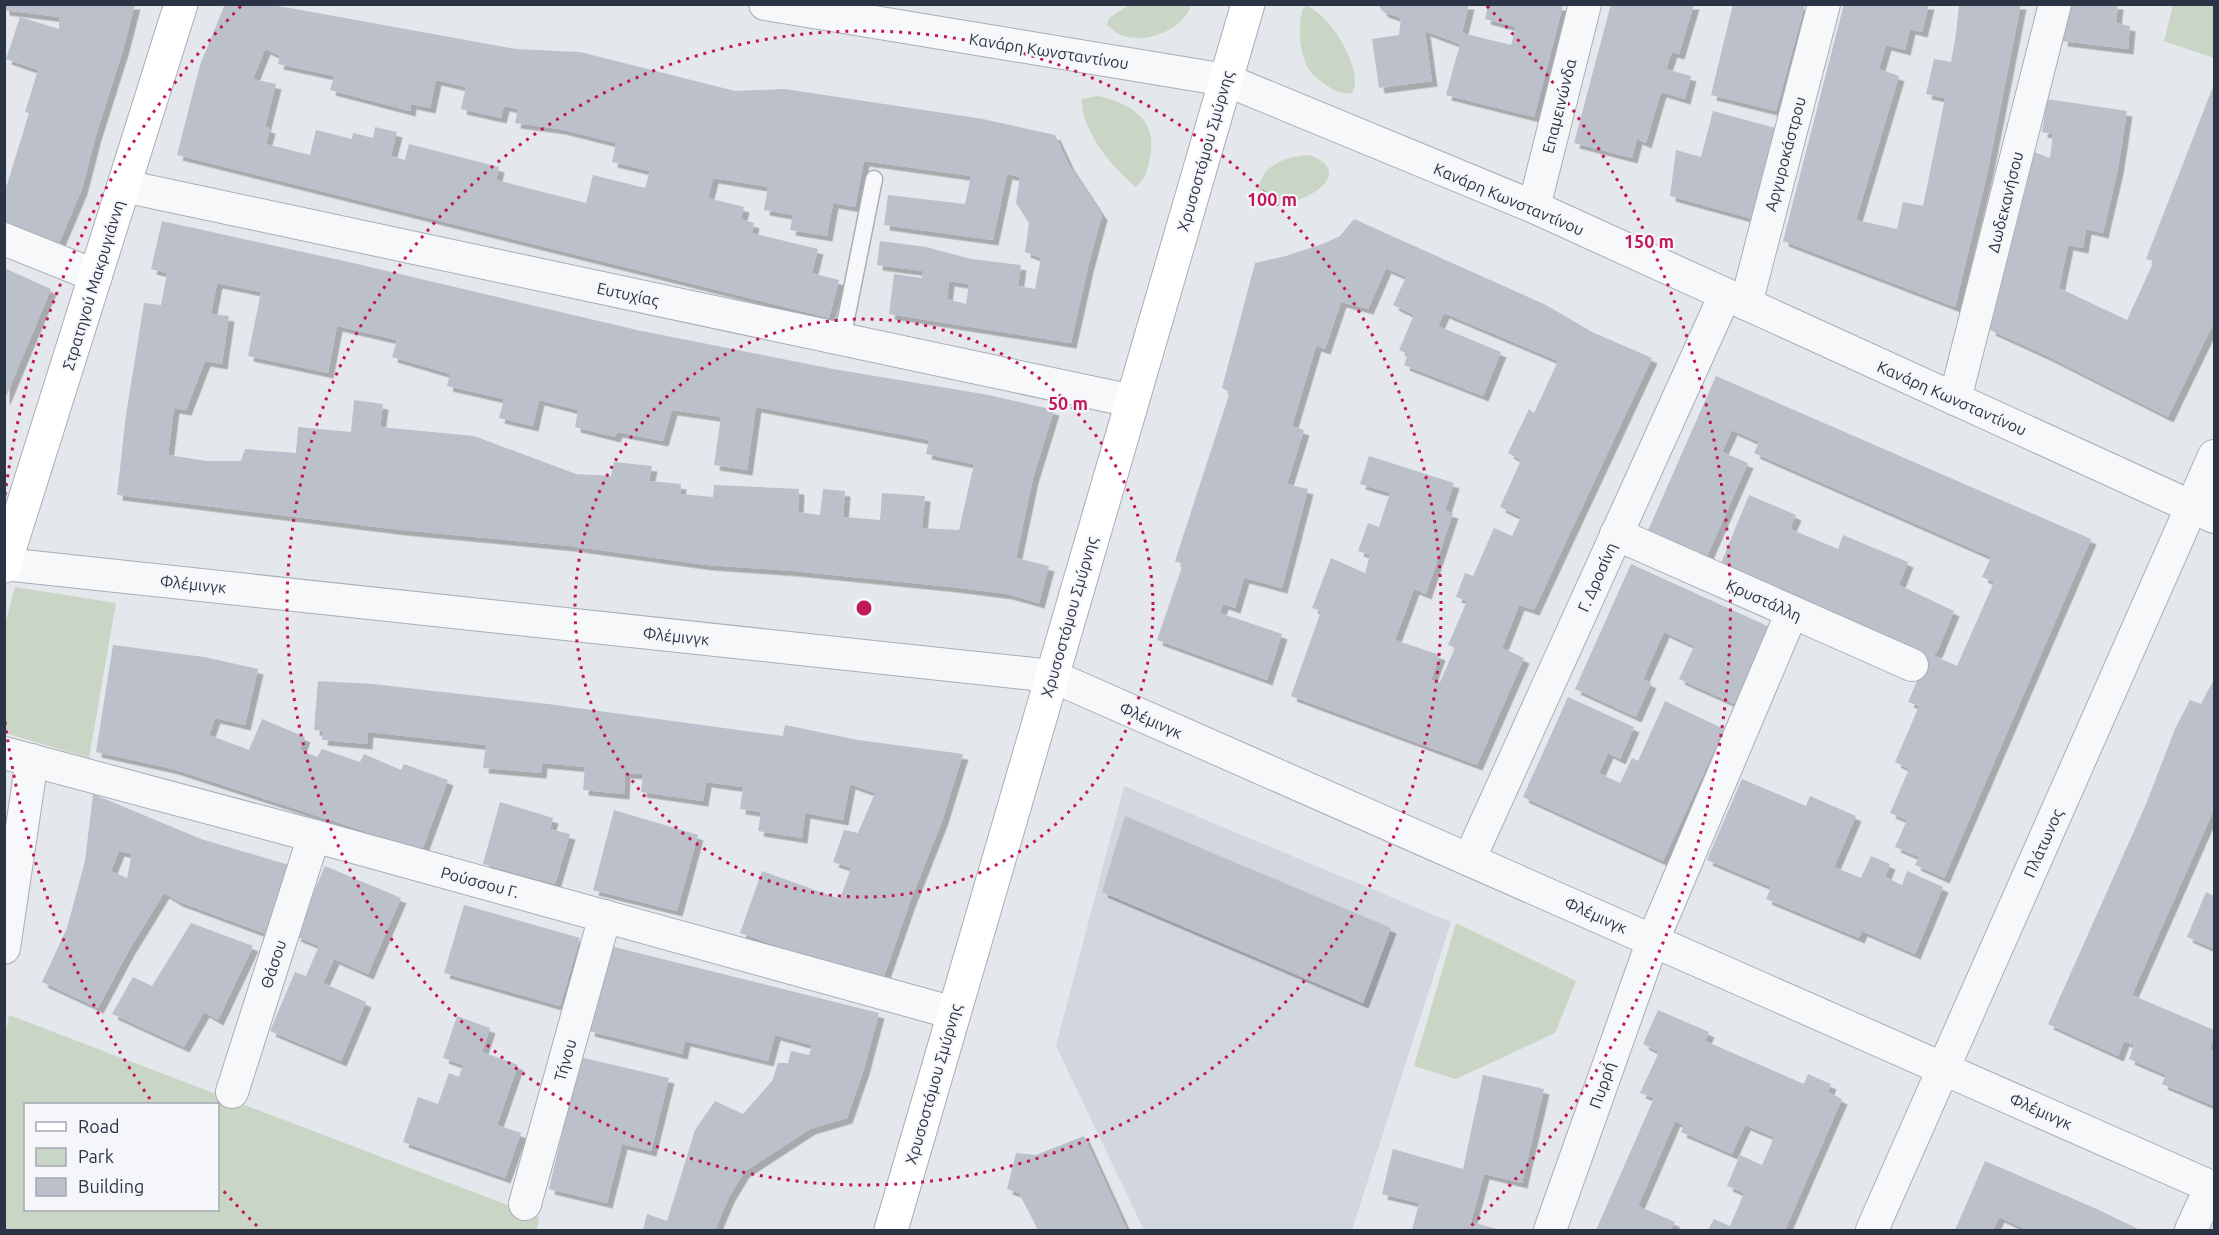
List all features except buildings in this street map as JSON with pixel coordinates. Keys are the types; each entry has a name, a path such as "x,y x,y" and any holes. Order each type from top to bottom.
{"main road":[{"name":"Στρατηγού Μακρυγιάννη","path":"5,565 181,4"},
{"name":"Χρυσοστόμου Σμύρνης","path":"891,1230 1248,4"}],"street":[{"name":"Κανάρη Κωνσταντίνου","path":"765,4 1226,80 1533,207 2204,512"},
{"name":"Επαμεινώνδα","path":"1533,207 1585,4"},
{"name":"Αργυροκάστρου","path":"1735,299 1824,4"},
{"name":"Δωδεκανήσου","path":"1955,399 2055,4"},
{"name":"Ευτυχίας","path":"124,186 1132,401"},
{"path":"4,239 96,276"},
{"name":"Γ. Δροσίνη","path":"1468,860 1617,534 1735,299"},
{"name":"Πλάτωνος","path":"1872,1230 1943,1068 2204,512 2214,456"},
{"name":"Κρυστάλλη","path":"1617,534 1912,665"},
{"name":"Φλέμινγκ","path":"5,565 1052,676 2213,1187"},
{"name":"Πυρρή","path":"1550,1230 1653,940 1792,612"},
{"path":"4,948 18,756"},
{"name":"Ρούσσου Γ.","path":"18,756 954,1013"},
{"name":"Θάσου","path":"232,1092 314,836"},
{"name":"Τήνου","path":"525,1204 605,916"},
{"path":"2191,1230 2213,1187"}],"lane":[{"path":"842,339 874,179"}],"shaded area":[{"path":"1124,786 1451,922 1352,1230 1144,1230 1056,1046"}],"green space":[{"path":"1129,5 1191,5 1187,14 1171,28 1150,37 1139,38 1119,34 1107,25 1109,18"},
{"path":"2173,5 2214,5 2214,58 2164,41"},
{"path":"1306,6 1323,17 1347,51 1355,74 1352,93 1331,88 1314,76 1307,66 1300,34 1302,11"},
{"path":"1098,96 1132,109 1146,124 1150,133 1150,158 1146,174 1136,187 1108,159 1086,123 1082,99"},
{"path":"1309,155 1324,163 1329,173 1326,182 1303,198 1287,203 1272,205 1259,202 1261,181 1272,166 1289,158"},
{"path":"15,587 116,603 89,758 5,733 5,624"},
{"path":"1456,923 1576,981 1555,1033 1456,1079 1414,1066"},
{"path":"9,1015 539,1217 537,1230 5,1230 4,1041"}]}
